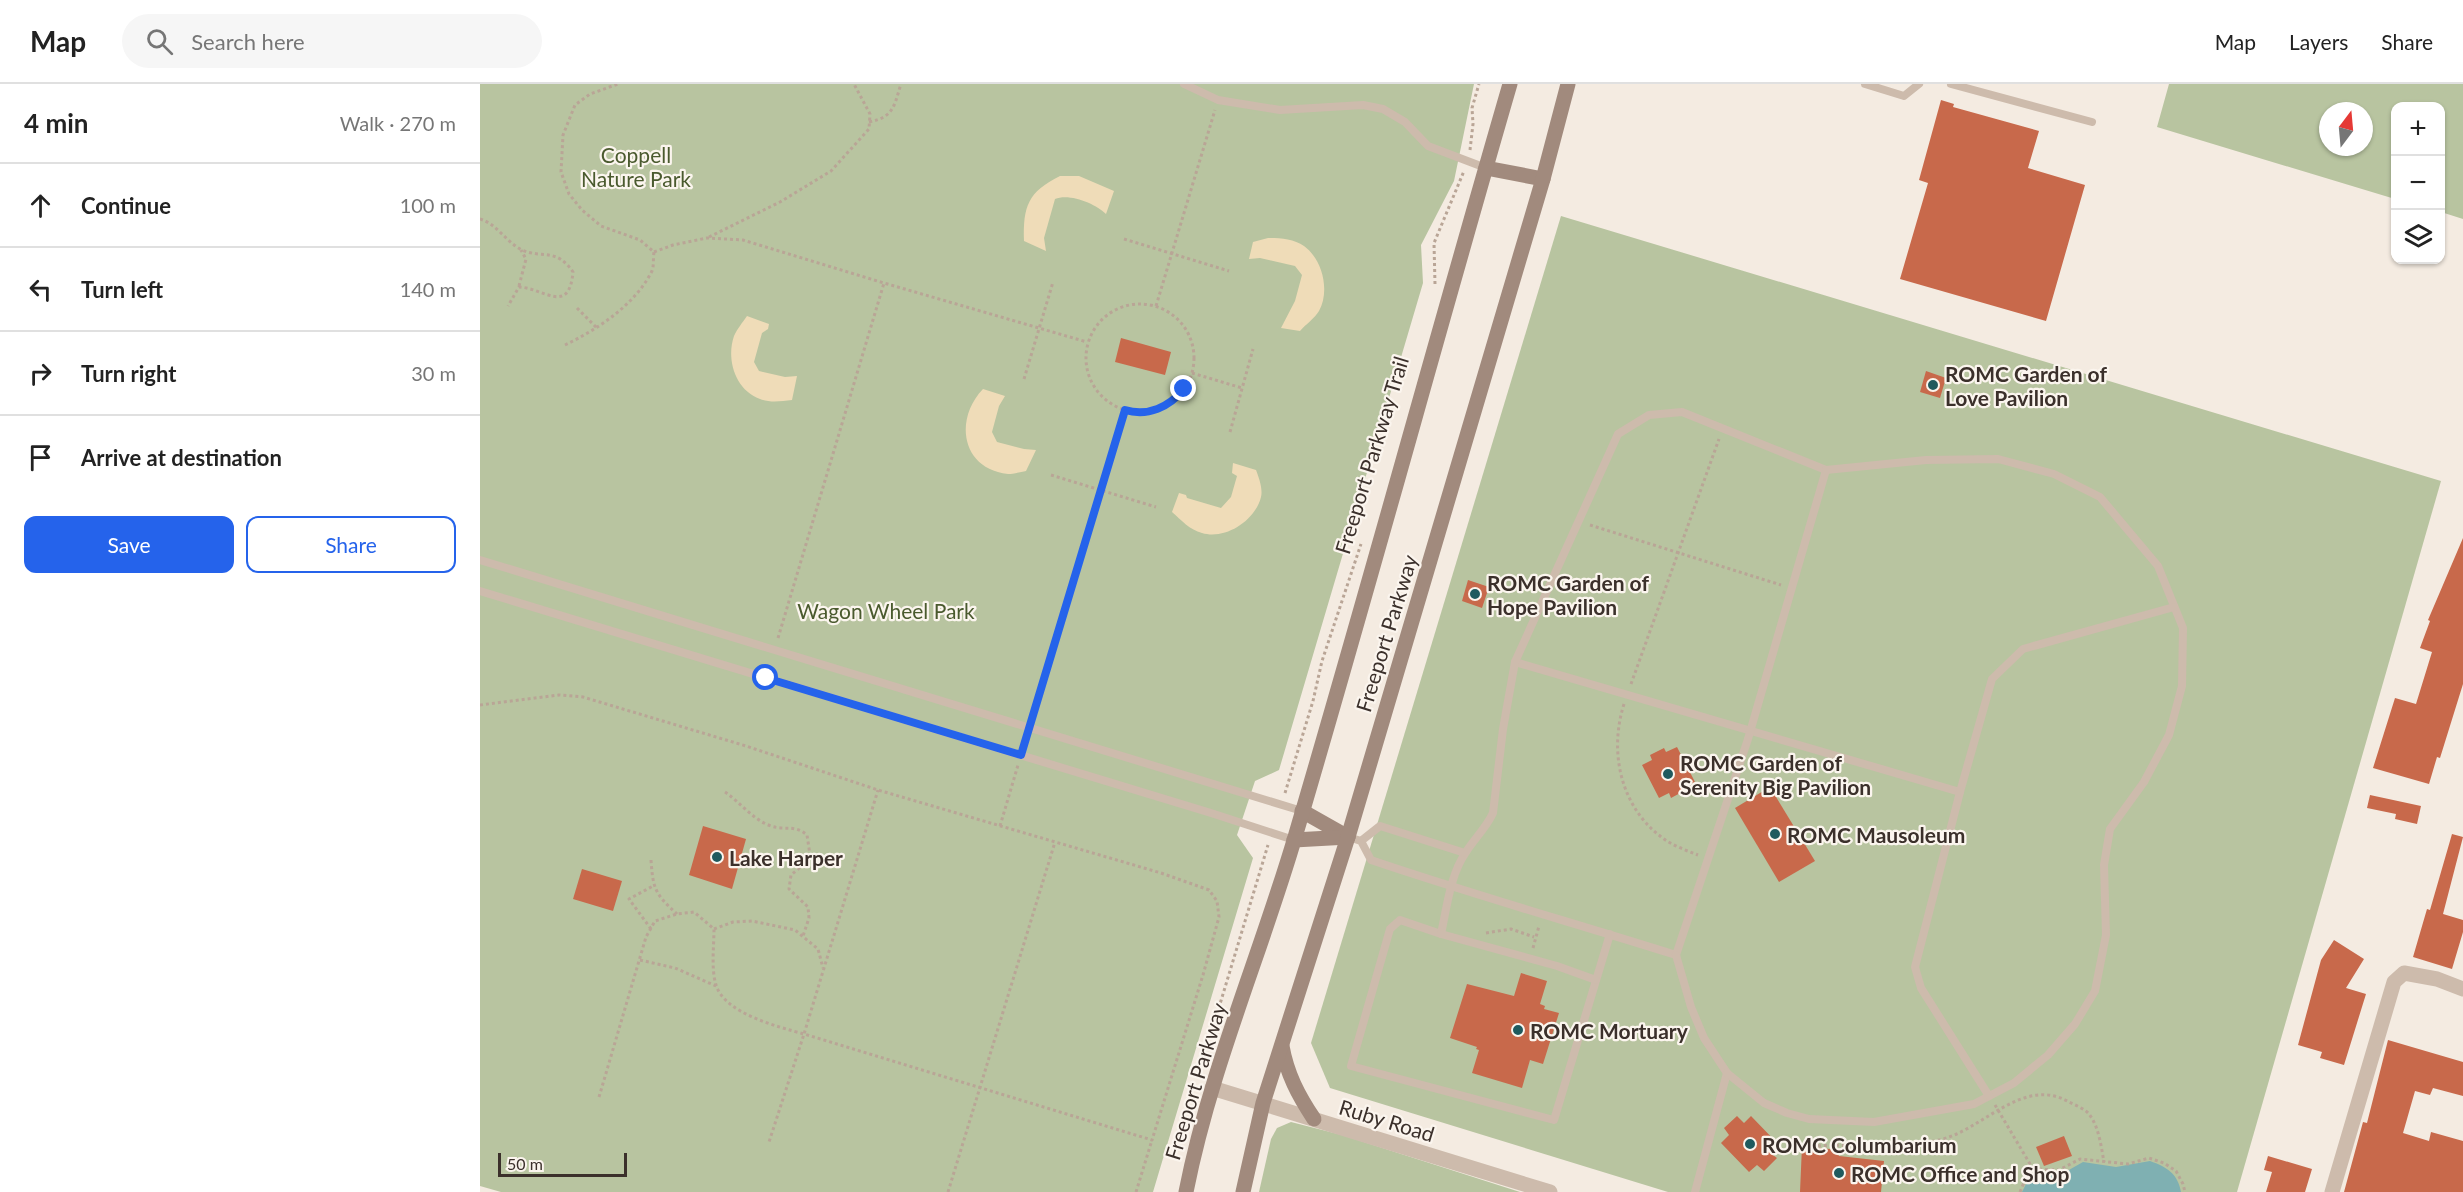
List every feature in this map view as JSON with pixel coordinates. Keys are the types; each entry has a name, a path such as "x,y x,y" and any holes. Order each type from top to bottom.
{"main road":[{"name":"Freeport Parkway","path":"1186,1192 1212,1088 1294,840 1510,84"},
{"name":"Freeport Parkway","path":"1243,1192 1263,1103 1354,839 1543,179 1568,84"},
{"path":"1486,168 1543,179"},
{"path":"1302,811 1354,839"},
{"path":"1294,840 1354,839"},
{"path":"1282,1043 1286,1068 1296,1091 1314,1119"}],"street":[{"path":"2332,1192 2394,982 2404,973 2437,979 2463,989"},
{"name":"Ruby Road","path":"1212,1088 1550,1192"}],"lane":[{"path":"1184,84 1218,100 1280,110 1363,105 1383,109 1405,122 1428,146 1486,168"},
{"path":"1865,84 1904,96 1919,84"},
{"path":"1951,84 2092,122"},
{"path":"1441,934 1452,886 1465,854 1493,813 1503,729 1515,662 1577,521 1618,434 1649,416 1682,412 1826,470 1926,460 1998,459 2054,474 2100,496 2158,566 2183,628 2182,686 2169,735 2144,782 2110,829 2104,865 2106,935 2095,991 2074,1024 2048,1055 2014,1083 1974,1104 1874,1122 1809,1119 1764,1103 1727,1073 1704,1038 1695,1017 1676,955 1751,730 1826,470"},
{"path":"480,560 1302,811"},
{"path":"480,591 1294,840"},
{"path":"1989,1096 1921,988 1915,968 1960,792 1992,679 2023,649 2174,607"},
{"path":"1515,662 1960,792"},
{"path":"1465,854 1380,826 1354,839 1371,860 1676,955"},
{"path":"1596,980 1400,920 1390,929 1351,1066 1554,1120 1610,934"},
{"path":"1695,1192 1727,1073"}],"path":[{"path":"618,84 590,94 575,105 563,135 561,172 569,194 582,210 601,226 640,240 654,252"},
{"path":"707,238 780,202 831,171 869,129 870,114 854,84"},
{"path":"869,122 882,119 891,112 901,84"},
{"path":"1435,285 1434,243 1468,162 1473,124 1472,108 1479,84"},
{"path":"1156,306 1218,100"},
{"path":"480,219 490,222 495,230 520,249 526,260 519,287 508,306"},
{"path":"654,252 673,245 707,238 743,240 884,284 1087,342"},
{"path":"1124,239 1229,271"},
{"path":"519,287 530,287 556,298 569,291 573,272 560,258 520,249"},
{"path":"565,345 614,316 639,289 653,269 654,252"},
{"path":"1024,379 1053,282"},
{"path":"774,651 884,284"},
{"path":"1133,304 1156,306 1168,311 1186,329 1194,353 1192,373 1184,389 1166,406 1141,412 1125,410 1107,401 1091,384 1085,361 1087,342 1094,327 1111,311 1133,304"},
{"path":"577,308 597,328"},
{"path":"1230,432 1252,349"},
{"path":"1192,373 1243,388"},
{"path":"1029,728 1125,410"},
{"path":"1708,859 1678,847 1660,836 1645,822 1627,796 1616,744 1627,695 1723,429"},
{"path":"1051,475 1156,507"},
{"path":"1577,521 1792,588"},
{"name":"Freeport Parkway Trail","path":"1281,804 1313,701 1322,661 1363,539"},
{"path":"480,705 559,695 583,697 746,746 878,790 1200,886 1209,891 1217,901 1219,917 1136,1192"},
{"path":"1000,826 1021,755"},
{"path":"768,1142 804,1034 878,790"},
{"path":"725,792 751,814 771,826 798,828 807,835 810,855 803,866 791,875 789,889 808,907 809,918 803,936"},
{"path":"948,1192 1054,842"},
{"path":"651,860 653,886 663,902 677,914"},
{"path":"651,929 629,899 653,886"},
{"path":"599,1097 640,960 656,921 677,914 694,912 714,929 716,986"},
{"path":"1532,959 1534,937 1544,914"},
{"path":"714,929 733,922 752,921 795,930 818,949 823,970"},
{"path":"1476,930 1487,933 1510,929 1534,937"},
{"path":"640,960 675,968 716,986 727,1001 766,1023 1152,1140"},
{"path":"1788,1146 1908,1144 1938,1141 1963,1133 1998,1110 2026,1097 2040,1094 2064,1099 2088,1113 2099,1135 2104,1162"},
{"path":"1989,1096 2033,1169"},
{"path":"2033,1169 2058,1170 2080,1159 2128,1164 2149,1158 2164,1163 2176,1171 2185,1192"},
{"path":"2020,1192 2033,1169"}],"green space":[{"name":"Wagon Wheel Park","path":"480,84 1474,84 1454,181 1421,245 1423,283 1279,770 1255,781 1237,835 1253,858 1153,1192 501,1192 480,1186"},
{"path":"2169,84 2463,84 2463,219 2445,213 2445,102 2391,102 2391,198 2157,127"},
{"path":"1561,216 2441,481 2237,1192 1668,1192 1330,1088 1311,1043"},
{"path":"1291,1122 1342,1135 1520,1192 1259,1192 1271,1139 1277,1128"}],"sand":[{"path":"1060,176 1079,176 1114,191 1106,214 1082,200 1068,197 1055,199 1044,238 1046,251 1024,241 1025,218 1034,194"},
{"path":"1268,238 1287,239 1304,246 1311,252 1320,267 1324,285 1322,303 1317,314 1300,331 1281,328 1295,301 1302,275 1295,266 1260,258 1249,259 1253,242"},
{"path":"747,316 769,324 768,329 762,333 754,362 759,371 785,377 797,376 792,400 760,399 744,389 739,381 732,364 732,345 735,333"},
{"path":"983,389 1005,396 999,406 992,432 997,442 1036,450 1026,471 1008,474 992,470 980,463 972,453 967,441 968,414"},
{"path":"1233,463 1256,470 1260,484 1261,497 1258,506 1246,521 1220,534 1202,533 1194,530 1172,512 1179,493 1186,495 1187,498 1221,508 1231,497 1237,476 1232,473"}],"water":[{"path":"2150,1161 2171,1172 2181,1192 2022,1192 2028,1180 2036,1174 2060,1175 2083,1162 2116,1167"}],"building":[{"path":"1941,100 1954,104 1953,107 2039,131 2028,168 2085,185 2046,321 1900,279 1928,183 1919,180"},
{"path":"1121,338 1171,352 1165,375 1115,362"},
{"name":"ROMC Garden of Love Pavilion","path":"1926,371 1946,378 1940,398 1920,392"},
{"path":"2463,538 2463,684 2440,758 2437,757 2429,784 2373,768 2395,698 2416,704 2432,652 2420,648 2430,621 2428,620"},
{"name":"ROMC Garden of Hope Pavilion","path":"1468,580 1489,587 1482,608 1462,601"},
{"name":"ROMC Garden of Serenity Big Pavilion","path":"1677,747 1695,782 1682,788 1684,791 1671,798 1669,793 1659,798 1642,765 1652,760 1650,755 1664,748 1666,752"},
{"name":"ROMC Mausoleum","path":"1770,787 1815,861 1779,882 1735,808"},
{"path":"2370,795 2421,806 2417,824 2395,819 2396,814 2367,808"},
{"name":"Lake Harper","path":"703,826 746,839 732,889 689,875"},
{"path":"2452,834 2463,837 2443,914 2463,920 2463,932 2452,969 2413,957 2427,909 2430,910"},
{"path":"582,869 622,881 613,911 573,899"},
{"path":"2334,940 2364,959 2346,988 2366,994 2344,1065 2320,1058 2322,1052 2298,1045 2321,960"},
{"name":"ROMC Mortuary","path":"1521,973 1547,981 1540,1004 1545,1006 1544,1009 1559,1013 1543,1064 1530,1060 1522,1088 1472,1073 1479,1050 1476,1049 1477,1047 1450,1038 1467,984 1514,996"},
{"path":"2388,1040 2463,1062 2463,1096 2433,1088 2430,1095 2415,1091 2403,1133 2429,1141 2431,1132 2463,1141 2463,1192 2344,1192 2363,1122 2367,1123"},
{"name":"ROMC Columbarium","path":"1737,1116 1744,1123 1751,1116 1778,1144 1770,1153 1777,1158 1764,1171 1757,1165 1749,1172 1721,1143 1729,1135 1724,1128"},
{"path":"2064,1136 2072,1156 2044,1166 2036,1147"},
{"name":"ROMC Office and Shop","path":"1802,1146 1839,1150 1839,1156 1884,1161 1881,1192 1800,1192"},
{"path":"2268,1156 2312,1169 2305,1192 2266,1192 2272,1172 2264,1170"}],"place":[{"name":"ROMC Garden of Love Pavilion","path":"1933,385"},
{"name":"ROMC Garden of Hope Pavilion","path":"1475,594"},
{"name":"ROMC Garden of Serenity Big Pavilion","path":"1668,774"},
{"name":"ROMC Mausoleum","path":"1775,834"},
{"name":"Lake Harper","path":"717,857"},
{"name":"ROMC Mortuary","path":"1518,1030"},
{"name":"ROMC Columbarium","path":"1750,1144"},
{"name":"ROMC Office and Shop","path":"1839,1173"}],"route":[{"path":"766,678 1021,755 1125,410 1154,411 1176,399 1184,389"}],"park label":[{"name":"Coppell Nature Park","path":"636,166"}]}
